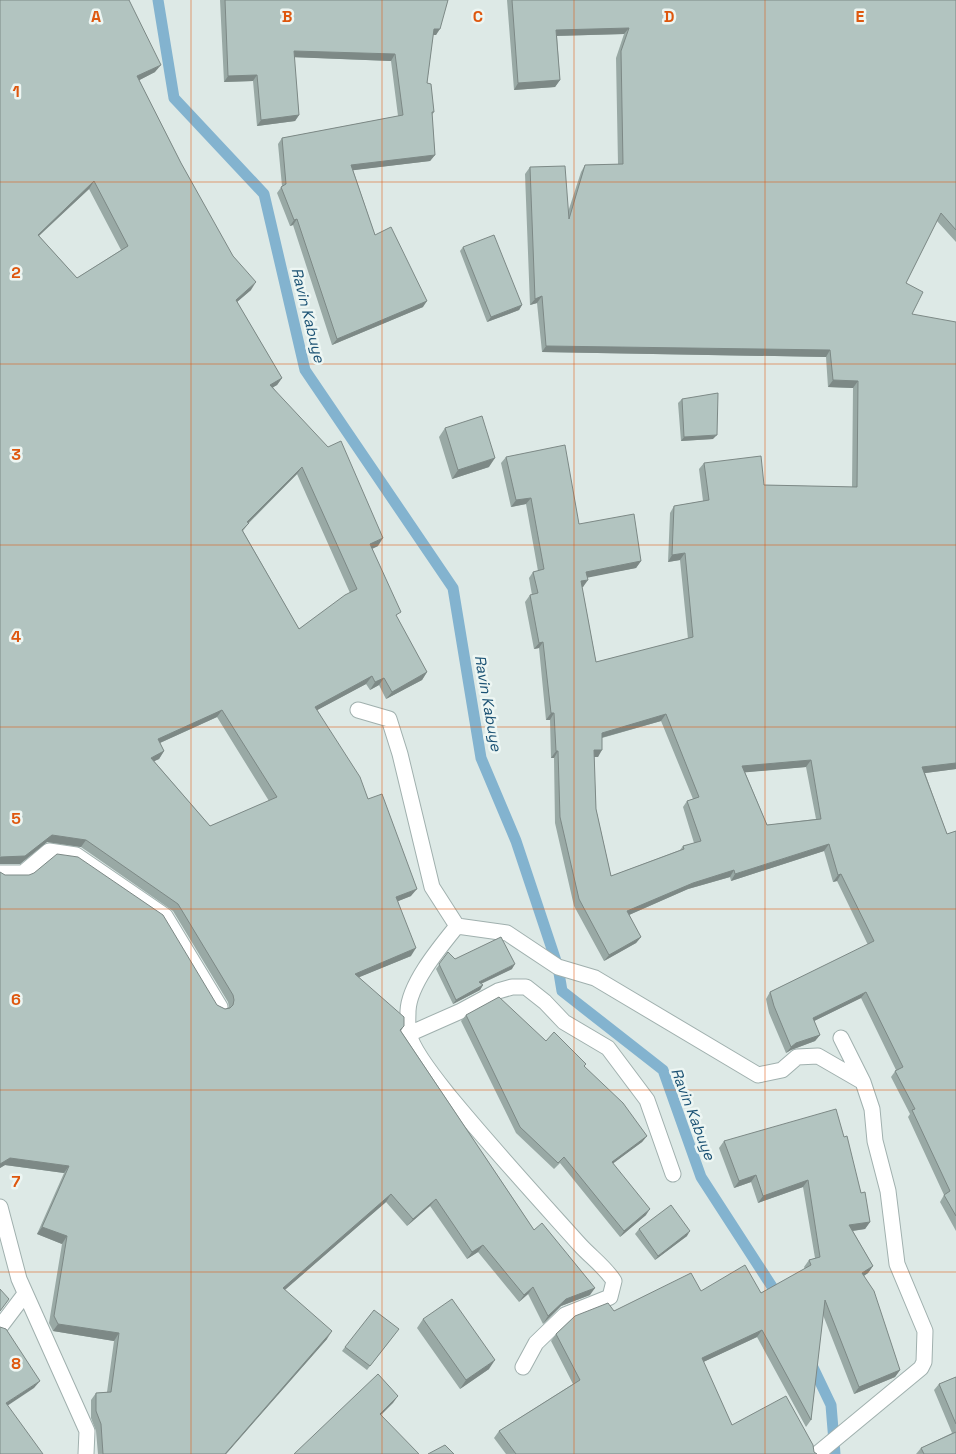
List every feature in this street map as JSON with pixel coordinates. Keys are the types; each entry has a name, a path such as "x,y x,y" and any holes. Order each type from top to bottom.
{"street":[{"path":"358,710 389,720 400,754 432,887 457,926 507,934 558,967 594,978 758,1075 782,1070 797,1057 818,1056 863,1082"},
{"path":"0,873 23,873 48,851 76,855 165,916 220,1007"},
{"path":"457,926 437,950 416,984 408,1009 409,1034 417,1050 438,1081 487,1143 588,1253 607,1271 614,1281 610,1297 565,1315 536,1343 523,1367"},
{"path":"409,1034 461,1011 498,991 526,986 564,1022 608,1048 647,1100 673,1174"},
{"path":"817,1454 846,1428 886,1398 921,1368 924,1362 925,1330 897,1264 888,1191 875,1141 872,1109 863,1082 841,1038"},
{"path":"0,1207 18,1280 87,1431 86,1454"},
{"path":"0,1327 25,1294"}],"building":[{"path":"0,0 129,0 161,65 137,76 181,163 233,256 256,282 236,300 282,378 270,385 328,447 341,441 383,538 370,544 401,612 396,615 427,672 392,692 384,678 375,682 372,676 315,707 360,777 368,799 382,794 417,889 396,897 416,948 355,974 404,1017 404,1026 400,1030 534,1230 542,1223 595,1288 566,1299 548,1316 533,1287 524,1295 483,1245 472,1252 436,1199 413,1219 391,1194 283,1288 332,1331 225,1454 103,1454 101,1424 96,1411 96,1393 111,1392 119,1333 58,1324 54,1316 67,1236 42,1227 69,1166 10,1158 0,1164 0,872 5,875 29,875 57,854 78,857 163,915 217,1005 225,1009 230,1008 234,1000 233,995 178,904 86,840 52,835 25,856 0,858","holes":["94,181 128,246 77,278 38,235","302,467 357,589 345,595 299,629 242,530 249,523 247,522","222,710 277,797 210,826 151,758 164,751 158,739"]},
{"path":"225,0 448,0 440,29 434,29 427,83 431,84 435,155 351,165 375,235 391,227 427,301 337,339 297,219 294,220 281,187 286,184 282,138 403,115 395,54 294,51 299,115 261,120 257,75 228,76"},
{"path":"512,0 956,0 956,230 941,213 906,283 923,292 912,314 956,322 956,763 922,767 947,834 956,831 956,1216 944,1195 950,1191 912,1110 915,1109 895,1071 903,1067 866,992 813,1018 820,1035 796,1043 791,1047 774,1006 770,992 874,941 841,874 838,875 829,844 735,874 734,870 693,883 627,911 641,937 609,955 579,899 560,817 558,751 556,751 554,713 551,713 543,642 539,643 530,595 538,593 533,572 544,569 531,498 516,500 506,457 565,445 579,524 634,514 641,561 586,572 588,580 581,581 596,662 693,637 685,553 672,555 674,506 709,500 704,463 761,456 764,485 857,487 858,381 833,380 830,350 546,346 542,296 535,299 530,167 565,166 569,219 585,165 623,164 621,51 629,28 556,30 560,80 518,83","holes":["666,714 699,797 687,801 701,841 683,846 684,849 611,876 596,809 594,750 602,750 602,733","811,760 821,819 767,825 742,766"]},
{"path":"494,235 522,305 491,317 463,247"},
{"path":"718,393 717,435 684,437 682,399"},
{"path":"482,416 495,458 458,470 445,428"},
{"path":"501,937 515,964 479,982 483,985 456,1000 439,964 448,952 455,959"},
{"path":"499,997 546,1041 554,1032 586,1064 584,1066 623,1103 647,1136 612,1162 650,1209 624,1231 564,1157 558,1163 520,1127 466,1015"},
{"path":"836,1109 844,1137 847,1136 861,1193 865,1192 870,1222 849,1225 873,1266 862,1273 874,1291 900,1370 859,1387 825,1300 811,1420 762,1330 702,1358 732,1425 786,1396 813,1445 814,1452 817,1454 516,1454 499,1431 580,1380 556,1334 575,1316 608,1303 614,1311 691,1273 701,1291 745,1265 761,1293 811,1265 809,1260 820,1257 808,1180 763,1196 756,1175 739,1181 724,1141"},
{"path":"671,1205 690,1231 658,1256 639,1229"},
{"path":"0,1289 9,1299 0,1311"},
{"path":"452,1299 495,1360 466,1380 423,1319"},
{"path":"374,1310 399,1329 370,1366 345,1347"},
{"path":"0,1327 6,1329 40,1381 6,1403 43,1454 0,1454"},
{"path":"378,1374 398,1396 380,1414 419,1454 294,1454"},
{"path":"956,1377 956,1424 939,1384"},
{"path":"956,1432 956,1454 924,1454 921,1448"},
{"path":"445,1445 454,1454 428,1454"}],"waterway":[{"name":"Ravin Kabuye","path":"158,0 174,98 264,194 305,370 453,588 481,758 516,841 558,967 562,991 663,1070 701,1177 780,1299"},
{"name":"Ravin Kabuye","path":"810,1361 831,1405 835,1454"}]}
